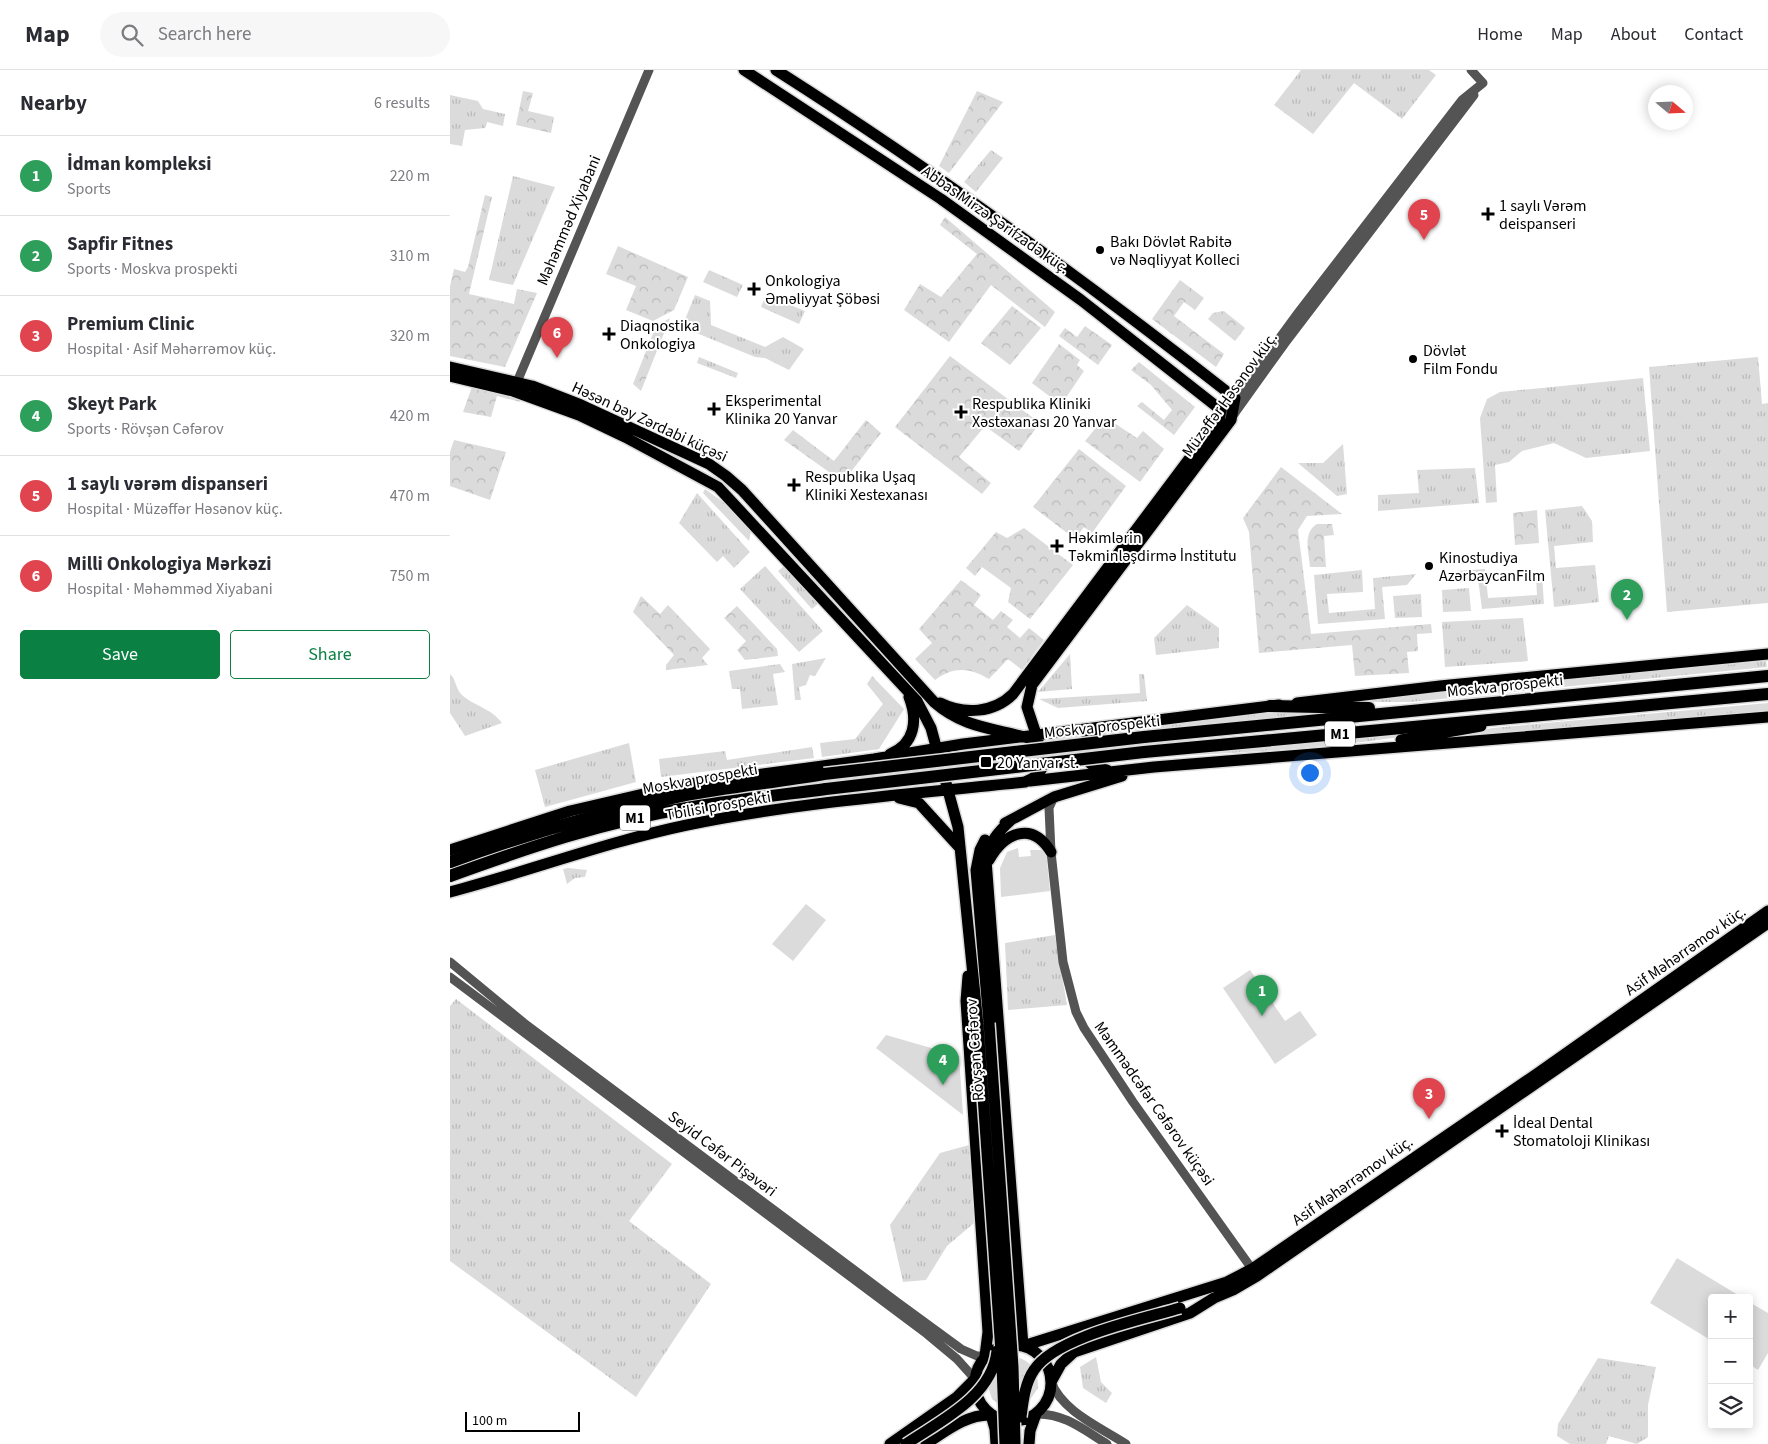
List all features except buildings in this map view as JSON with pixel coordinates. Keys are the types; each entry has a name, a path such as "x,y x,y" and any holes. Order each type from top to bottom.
{"highway":[{"name":"Moskva prospekti","path":"450,862 536,832 623,809 683,796 824,774 1144,737 1768,676"},
{"name":"Moskva prospekti","path":"450,876 538,845 626,820 686,808 826,788 1144,752 1768,694"},
{"path":"1270,706 1432,708"}],"main road":[{"name":"Abbas Mirzə Şərifzadə küç.","path":"744,70 949,204 1230,409"},
{"name":"Abbas Mirzə Şərifzadə küç.","path":"776,70 952,186 1030,242 1230,409"},
{"name":"Həsən bəy Zərdabi küçəsi","path":"450,367 517,382 581,405 709,464 738,486 924,692"},
{"name":"Həsən bəy Zərdabi küçəsi","path":"450,376 513,391 579,415 700,476 728,497 904,686"},
{"name":"Müzəffər Həsənov küç.","path":"924,692 942,704 959,709 983,710 1000,706 1013,694 1230,409"},
{"name":"Müzəffər Həsənov küç.","path":"1027,707 1028,694 1038,675 1230,409"},
{"path":"728,497 738,486"},
{"name":"Moskva prospekti","path":"1023,736 1038,740 1057,732 1440,686 1765,655"},
{"path":"874,759 901,748 913,731 914,710 904,686"},
{"name":"Rövşən Cəfərov","path":"904,686 927,717 938,748 950,790 962,850 970,952 983,1024 1013,1367 1017,1444"},
{"path":"924,692 948,713 966,723 1023,736"},
{"path":"1027,707 1038,722 1057,732"},
{"path":"1026,782 1038,776 1044,766 1044,753 1027,707"},
{"path":"1343,751 1537,716"},
{"path":"880,796 972,788 1154,767 1768,717"},
{"path":"1119,724 1092,733 1084,744 1084,752 1086,759 1093,766 1121,770"},
{"path":"874,759 1023,736"},
{"path":"963,744 949,752 946,757 945,771 952,782 972,788"},
{"path":"874,759 886,762 892,772 892,788 880,796"},
{"name":"Tbilisi prospekti","path":"450,850 570,811 664,788 874,759"},
{"name":"Rövşən Cəfərov","path":"1005,1444 976,870 980,850 993,831 1054,796 1154,767"},
{"path":"880,796 903,798 919,803 962,850"},
{"name":"Tbilisi prospekti","path":"450,892 590,849 686,826 730,817 880,796"},
{"path":"1010,820 997,833 990,845 987,852 987,869 1018,1302 1023,1346"},
{"path":"987,869 994,852 1002,844 1020,834 1035,834 1051,852"},
{"name":"Asif Məhərrəmov küç.","path":"1673,984 1768,911"},
{"name":"Asif Məhərrəmov küç.","path":"1023,1346 1227,1282 1252,1269 1432,1150 1673,984 1768,923"},
{"path":"970,952 966,1001 987,1304 988,1332 985,1356"},
{"name":"Asif Məhərrəmov küç.","path":"1051,1382 1061,1364 1074,1352 1190,1313 1214,1298 1233,1290 1257,1276 1432,1150"},
{"path":"1017,1444 1026,1387 1034,1370 1046,1356 1067,1344 1089,1336 1214,1298"},
{"path":"987,1304 989,1314 996,1319 1014,1316 1018,1302"},
{"path":"906,1444 964,1403 988,1379 996,1360 999,1317"},
{"path":"1070,1332 1064,1336 1062,1345 1068,1352 1074,1352"},
{"path":"890,1444 957,1398 975,1379 980,1363 985,1356 1003,1346 1023,1346 1040,1356 1046,1363 1051,1382 1047,1400 1036,1414 1029,1444"},
{"path":"975,1379 980,1403 991,1415 996,1429 996,1444"},
{"path":"926,1444 969,1419 991,1415 1014,1421 1036,1414"},
{"path":"926,1419 936,1419 942,1429 938,1436"}],"street":[{"name":"Məhəmməd Xiyabani","path":"517,382 649,70"},
{"name":"Müzəffər Həsənov küç.","path":"1230,409 1465,102 1483,83 1471,70"},
{"name":"Məmmədcəfər Cəfərov küçəsi","path":"1054,796 1049,808 1051,852 1063,962 1069,991 1084,1028 1252,1269"},
{"name":"Seyid Cəfər Pişəvəri","path":"450,962 524,1023 960,1349 976,1356 985,1356"},
{"name":"Seyid Cəfər Pişəvəri","path":"450,977 927,1334 957,1359 975,1379"},
{"path":"467,989 474,980"},
{"path":"1051,1382 1057,1395 1069,1407 1126,1444"},
{"path":"1036,1414 1057,1415 1107,1444"}],"green space":[{"path":"1301,70 1429,70 1436,75 1402,119 1354,83 1313,134 1274,105"},
{"path":"523,91 533,93 528,111 554,117 551,133 516,125"},
{"path":"977,91 1003,102 949,173 939,166"},
{"path":"450,95 478,101 483,109 505,114 503,126 487,122 485,128 465,130 462,146 450,144"},
{"path":"991,150 1003,158 976,192 964,182"},
{"path":"513,176 555,187 513,285 489,280"},
{"path":"485,195 492,197 469,294 514,304 517,289 537,293 505,367 450,356 450,286 454,269 465,272 468,267"},
{"path":"945,217 1055,312 1045,327 991,285 949,342 904,310 920,284 941,297 977,254 940,225"},
{"path":"618,246 688,277 674,310 653,321 626,310 636,286 606,274"},
{"path":"709,270 743,285 737,297 703,282"},
{"path":"1180,280 1204,298 1195,310 1184,302 1174,316 1224,354 1216,367 1152,319"},
{"path":"695,295 710,301 711,325 765,347 783,337 804,349 789,370 765,358 755,357 682,327"},
{"path":"766,295 805,311 799,324 761,307"},
{"path":"1012,306 1041,328 1010,365 981,343"},
{"path":"1224,311 1245,328 1235,341 1208,319 1213,313"},
{"path":"670,318 641,391 633,384 656,326"},
{"path":"1085,326 1112,345 1098,365 1059,336 1065,328 1077,337"},
{"path":"1059,344 1080,360 1077,365 1084,371 1061,405 1032,383"},
{"path":"950,356 1040,423 1019,451 985,426 959,457 991,483 982,494 895,427"},
{"path":"699,357 738,373 736,378 697,363"},
{"path":"1758,357 1762,404 1768,403 1768,603 1667,612 1649,367"},
{"path":"1139,362 1195,407 1174,435 1137,406 1142,402 1164,420 1172,410 1151,385 1131,370"},
{"path":"1643,378 1650,451 1586,458 1554,443 1522,451 1509,462 1495,465 1497,502 1486,503 1480,418 1487,399 1500,392"},
{"path":"473,384 522,397 520,402 497,396 491,417 463,412"},
{"path":"1105,417 1137,438 1143,431 1164,449 1140,482 1085,441"},
{"path":"866,420 881,433 843,482 784,440 793,430 834,461"},
{"path":"454,440 506,452 490,500 450,486 450,452"},
{"path":"1343,444 1347,494 1337,496 1298,463 1323,463"},
{"path":"1079,449 1126,486 1092,533 1084,527 1075,539 1033,507"},
{"path":"1281,467 1342,514 1307,516 1298,530 1311,634 1431,624 1432,633 1417,634 1418,651 1407,652 1409,673 1355,676 1352,645 1259,653 1249,532 1243,518"},
{"path":"1475,468 1479,503 1378,511 1378,495 1419,493 1417,470"},
{"path":"705,489 723,502 751,531 749,541 703,493"},
{"path":"697,493 750,552 734,568 723,556 717,562 679,523"},
{"path":"1582,506 1592,521 1593,542 1554,546 1556,568 1595,565 1599,602 1554,607 1545,510"},
{"path":"1537,510 1539,543 1515,545 1513,513"},
{"path":"1317,524 1332,524 1334,535 1324,536 1326,567 1310,567 1308,538 1312,528"},
{"path":"1024,528 1073,565 1030,619 1008,602 1011,588 982,567 975,576 966,568 996,532 1007,538"},
{"path":"765,566 823,631 799,652 740,589"},
{"path":"784,566 819,603 812,609 778,571"},
{"path":"1485,569 1488,598 1537,595 1536,576 1542,576 1544,604 1482,609 1478,579 1453,581 1443,572"},
{"path":"1362,570 1363,592 1327,594 1329,613 1375,609 1373,578 1416,574 1407,585 1382,587 1385,619 1318,624 1314,575"},
{"path":"961,580 981,595 974,605 993,620 1001,611 1013,620 1007,627 1020,638 1029,628 1044,640 1022,670 1008,659 989,679 962,670 949,672 935,680 915,659 932,643 919,629"},
{"path":"1469,588 1471,611 1443,612 1442,590"},
{"path":"1421,594 1422,617 1395,618 1393,596"},
{"path":"641,596 660,614 668,605 710,649 702,658 708,665 666,670 666,665 674,655 633,612"},
{"path":"1187,605 1219,628 1219,648 1156,655 1154,638"},
{"path":"737,606 777,649 778,656 745,660 737,650 746,641 724,618"},
{"path":"1523,618 1528,661 1445,667 1442,622"},
{"path":"1070,654 1072,689 1038,692"},
{"path":"826,658 815,676 810,675 806,685 799,687 801,700 795,700 792,664"},
{"path":"1766,661 1767,667 1410,702 1325,702"},
{"path":"780,664 785,672 773,674 778,705 742,709 740,689 732,689 729,671"},
{"path":"450,674 462,695 488,710 502,723 465,736 450,713"},
{"path":"1139,674 1144,674 1147,701 1058,708 1039,699 1140,693"},
{"path":"872,676 904,709 879,749 822,757 820,743 855,739 883,704 867,684"},
{"path":"1768,703 1768,713 1438,740 1492,728"},
{"path":"1296,711 1370,711 1128,732 1192,720"},
{"path":"1454,728 1337,745 1141,758"},
{"path":"629,743 636,782 545,807 535,770"},
{"path":"812,747 814,758 661,777 659,759 725,751 727,760"},
{"path":"1018,848 1019,857 1031,856 1030,850 1046,850 1050,891 1001,897 1000,868 1007,852"},
{"path":"563,869 587,870 585,877 575,878 567,884"},
{"path":"806,904 826,920 793,961 772,944"},
{"path":"1055,935 1067,1005 1008,1010 1005,943"},
{"path":"1250,970 1285,1021 1300,1011 1317,1035 1275,1064 1223,988"},
{"path":"456,999 672,1164 629,1221 711,1284 636,1397 450,1261 450,1006"},
{"path":"886,1035 959,1056 963,1115 876,1048"},
{"path":"969,1145 974,1223 947,1246 926,1280 903,1282 890,1225 940,1153"},
{"path":"1677,1258 1736,1294 1708,1294 1708,1339 1650,1303"},
{"path":"1753,1304 1768,1313 1768,1353 1758,1370 1753,1367"},
{"path":"1013,1356 1029,1363 1037,1376 1038,1388 1027,1404 1002,1407 992,1399 986,1380"},
{"path":"1096,1357 1101,1382 1112,1393 1106,1403 1083,1388 1080,1367"},
{"path":"1598,1358 1656,1367 1648,1405 1648,1437 1637,1444 1609,1436 1606,1444 1570,1444 1557,1436 1558,1424"}],"place":[{"name":"1 saylı Vərəm deispanseri","path":"1488,214"},
{"name":"1 saylı vərəm dispanseri","path":"1424,240"},
{"name":"Bakı Dövlət Rabitə və Nəqliyyat Kolleci","path":"1100,250"},
{"name":"Onkologiya Əməliyyat Şöbəsi","path":"754,289"},
{"name":"Diaqnostika Onkologiya","path":"609,334"},
{"name":"Milli Onkologiya Mərkəzi","path":"557,358"},
{"name":"Dövlət Film Fondu","path":"1413,359"},
{"name":"Eksperimental Klinika 20 Yanvar","path":"714,409"},
{"name":"Respublika Kliniki Xəstəxanası 20 Yanvar","path":"961,412"},
{"name":"Respublika Uşaq Kliniki Xestexanası","path":"794,485"},
{"name":"Həkimlərin Təkminləşdirmə İnstitutu","path":"1057,546"},
{"name":"Kinostudiya AzərbaycanFilm","path":"1429,566"},
{"name":"Sapfir Fitnes","path":"1627,620"},
{"name":"20 Yanvar st.","path":"986,762"},
{"name":"İdman kompleksi","path":"1262,1016"},
{"name":"Skeyt Park","path":"943,1085"},
{"name":"Premium Clinic","path":"1429,1119"},
{"name":"İdeal Dental Stomatoloji Klinikası","path":"1502,1131"}]}
